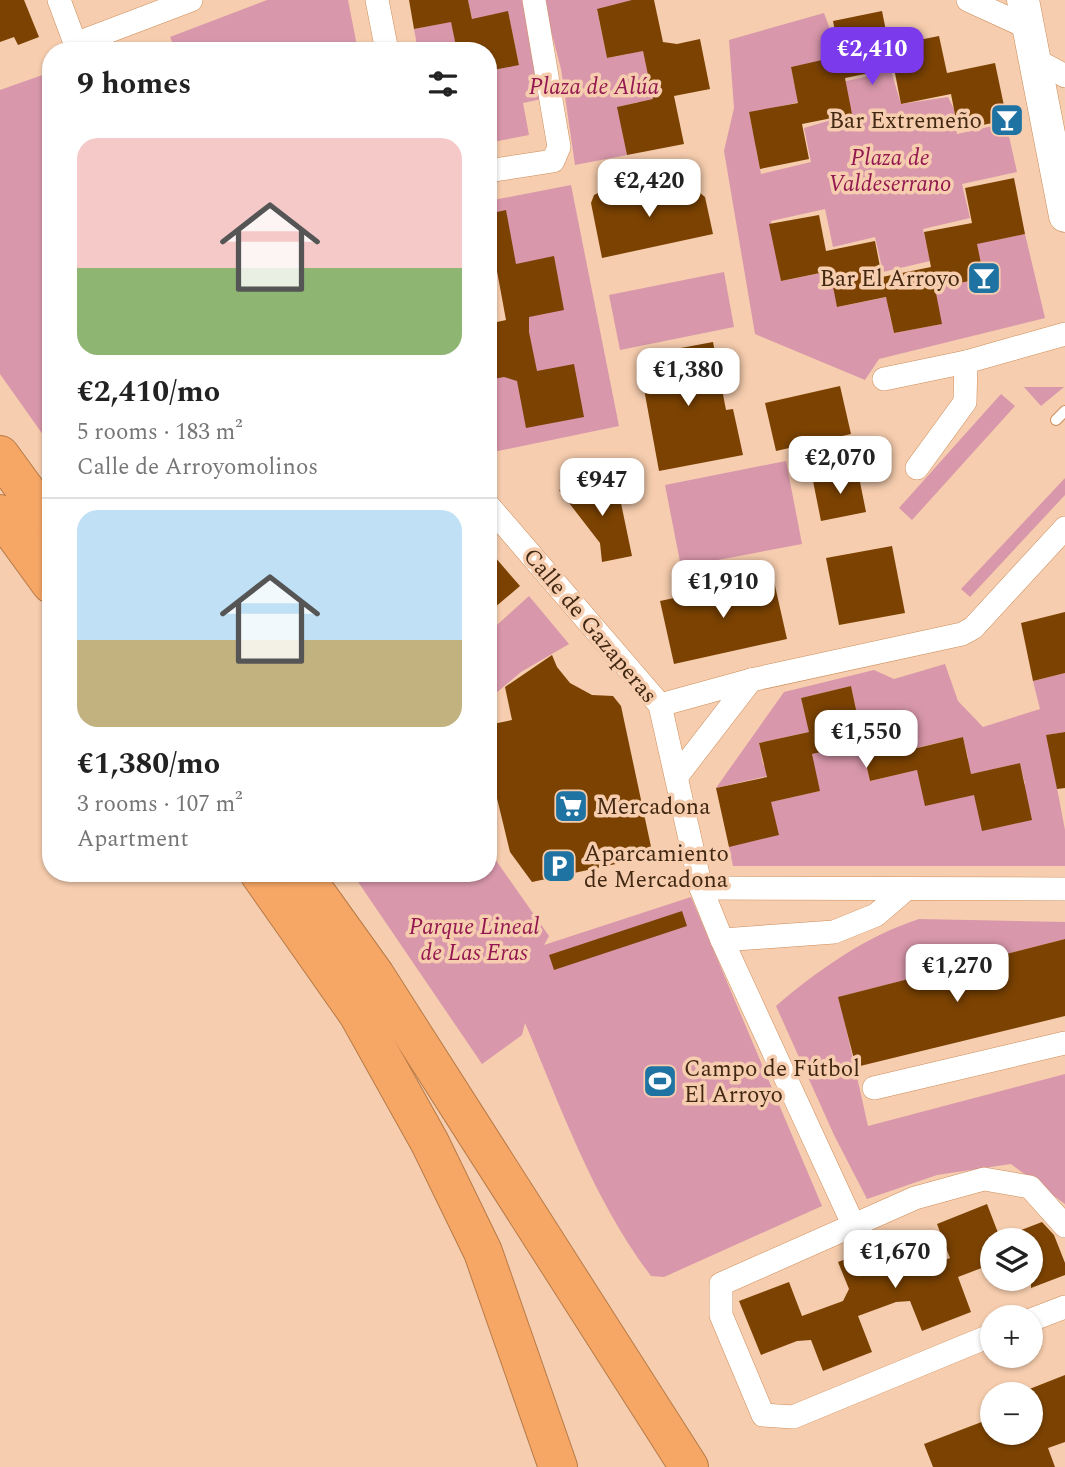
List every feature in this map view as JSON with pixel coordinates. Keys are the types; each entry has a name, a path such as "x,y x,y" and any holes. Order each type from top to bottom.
{"highway":[{"path":"0,455 42,513"},
{"path":"0,514 42,572"},
{"path":"265,882 358,1014 430,1143 483,1252 558,1467"},
{"path":"308,882 375,975 681,1458"}],"street":[{"path":"59,0 75,42"},
{"path":"91,42 191,0"},
{"path":"377,0 385,42"},
{"path":"497,170 553,161 559,147 534,0"},
{"path":"968,0 1026,14 1036,60 1058,131 1065,216"},
{"path":"1036,60 1065,76"},
{"path":"884,379 966,362 1065,334"},
{"path":"917,468 965,402 966,362"},
{"name":"Calle de Gazaperas","path":"497,515 660,705 701,888 722,940 853,1224"},
{"path":"660,705 751,680 962,634 973,628 1065,528"},
{"path":"677,776 751,680"},
{"path":"701,888 1065,890"},
{"path":"722,940 834,932 877,915 905,890"},
{"path":"874,1088 1065,1042"},
{"path":"980,1340 793,1418 763,1415 721,1315 721,1284 915,1198 984,1180 1030,1187 1065,1226"},
{"path":"1043,1315 1065,1307"}],"lane":[{"path":"1056,420 1065,411"}],"green space":[{"path":"267,0 348,0 356,42 172,42 170,37"},
{"path":"468,0 522,0 542,99 523,103 529,135 497,141 497,63 519,64 508,12 490,15 474,27"},
{"name":"Plaza de Alúa","path":"543,0 632,0 634,9 597,10 607,58 628,54 642,45 655,106 638,102 618,107 627,155 575,165 561,69"},
{"name":"Plaza de Valdeserrano","path":"824,13 840,57 791,67 795,87 804,101 749,113 753,132 760,131 756,149 761,174 811,162 804,128 852,114 842,82 891,71 901,104 948,97 954,109 957,134 1006,123 1017,172 962,184 970,218 923,229 930,261 883,272 875,237 833,247 825,209 771,221 781,281 837,270 837,307 893,296 889,312 894,333 942,324 926,290 984,278 980,258 969,245 1025,234 1045,318 879,359 865,380 755,334 724,151 734,108 729,40"},
{"path":"450,14 455,42 416,42 414,29 434,25"},
{"path":"42,75 42,433 0,374 0,90"},
{"path":"571,185 619,426 497,451 497,326 508,328 497,270 497,199"},
{"path":"724,272 734,327 620,350 609,295"},
{"path":"1024,387 1064,387 1041,406"},
{"path":"1001,394 1015,406 912,520 899,508"},
{"path":"786,461 802,544 681,567 665,485"},
{"path":"1065,478 1065,495 970,597 961,589"},
{"path":"529,596 569,644 521,672 497,692 497,625"},
{"path":"945,664 958,701 983,727 1040,709 1033,681 1065,673 1065,732 1047,735 1065,830 1065,866 733,866 729,847 761,804 820,791 803,756 868,741 865,760 870,781 925,768 984,793 1025,784 1020,763 963,776 968,758 963,737 907,750 910,734 905,713 851,725 856,708 851,686 801,698 806,718 813,731 759,743 763,764 772,775 716,788 784,692 874,670 894,679"},
{"name":"Campo de Fútbol El Arroyo","path":"497,862 549,936 544,945 691,897 822,1206 664,1277 651,1276 612,1217 580,1154 525,1023 522,1035 482,1064 358,882 497,882"},
{"path":"919,919 1065,922 1065,939 839,997 868,1126 1065,1074 1065,1204 1011,1164 937,1175 867,1199 834,1135 776,1006 843,955 899,926"}],"building":[{"path":"0,0 24,0 39,37 18,45 14,37 0,42"},
{"path":"409,0 468,0 472,19 508,11 519,65 497,69 497,42 455,42 451,22 414,29"},
{"path":"632,0 654,0 663,42 677,44 700,39 710,89 674,96 684,144 627,155 617,107 653,99 643,51 607,58 597,9"},
{"path":"882,11 889,46 939,36 947,73 995,63 1007,120 958,130 951,94 901,104 894,68 845,78 852,114 802,124 809,159 760,169 749,112 798,103 791,67 840,56 833,21"},
{"path":"1014,178 1025,234 977,244 984,278 935,288 942,324 894,333 886,297 837,307 830,271 781,281 769,224 819,215 826,251 875,241 882,277 931,267 924,232 972,223 965,188"},
{"path":"684,183 687,196 700,193 705,197 713,234 602,258 591,203 594,195 602,191 614,199"},
{"path":"506,210 516,264 554,256 564,310 529,317 529,332 537,371 574,364 584,417 526,428 517,381 504,377 497,378 497,322 506,320 497,271 497,212"},
{"path":"713,342 726,410 733,409 743,455 659,471 638,356"},
{"path":"840,386 851,434 776,451 765,403"},
{"path":"858,472 866,512 821,521 813,481"},
{"path":"596,483 597,487 617,484 632,556 602,562 600,543 559,490"},
{"path":"892,546 905,613 839,625 826,558"},
{"path":"497,559 520,586 497,605"},
{"path":"773,577 787,639 674,664 660,601"},
{"path":"1065,612 1065,673 1033,681 1021,623"},
{"name":"Mercadona","path":"552,655 557,667 570,683 592,695 613,696 621,706 653,856 532,882 510,852 497,798 497,723 512,720 505,687"},
{"path":"851,686 859,723 905,713 913,749 963,737 971,774 1020,763 1032,820 982,831 974,795 925,806 917,770 870,781 861,743 812,754 820,791 771,802 779,835 729,847 716,788 767,777 759,743 809,732 801,698"},
{"path":"1065,732 1065,788 1057,789 1046,735"},
{"path":"682,911 687,926 554,970 549,955"},
{"path":"1065,939 1065,1016 856,1067 838,997"},
{"path":"987,1204 996,1228 980,1228 980,1269 958,1277 971,1312 922,1331 910,1301 896,1302 858,1316 872,1352 823,1371 811,1340 797,1341 761,1355 739,1301 789,1282 802,1316 843,1301 849,1289 838,1262 888,1243 901,1277 950,1258 937,1224"},
{"path":"1042,1222 1054,1235 1065,1263 1065,1275 1043,1283 1043,1228 1026,1228"},
{"path":"1065,1375 1065,1442 1048,1448 1055,1467 933,1467 924,1444 980,1423 980,1445 1043,1445 1043,1384"}],"place":[{"name":"Bar Extremeño","path":"1007,120"},
{"name":"Bar El Arroyo","path":"984,278"},
{"name":"Mercadona","path":"571,806"},
{"name":"Aparcamiento de Mercadona","path":"559,866"},
{"name":"Campo de Fútbol El Arroyo","path":"660,1081"}],"park label":[{"name":"Parque Lineal de Las Eras","path":"474,939"}]}
